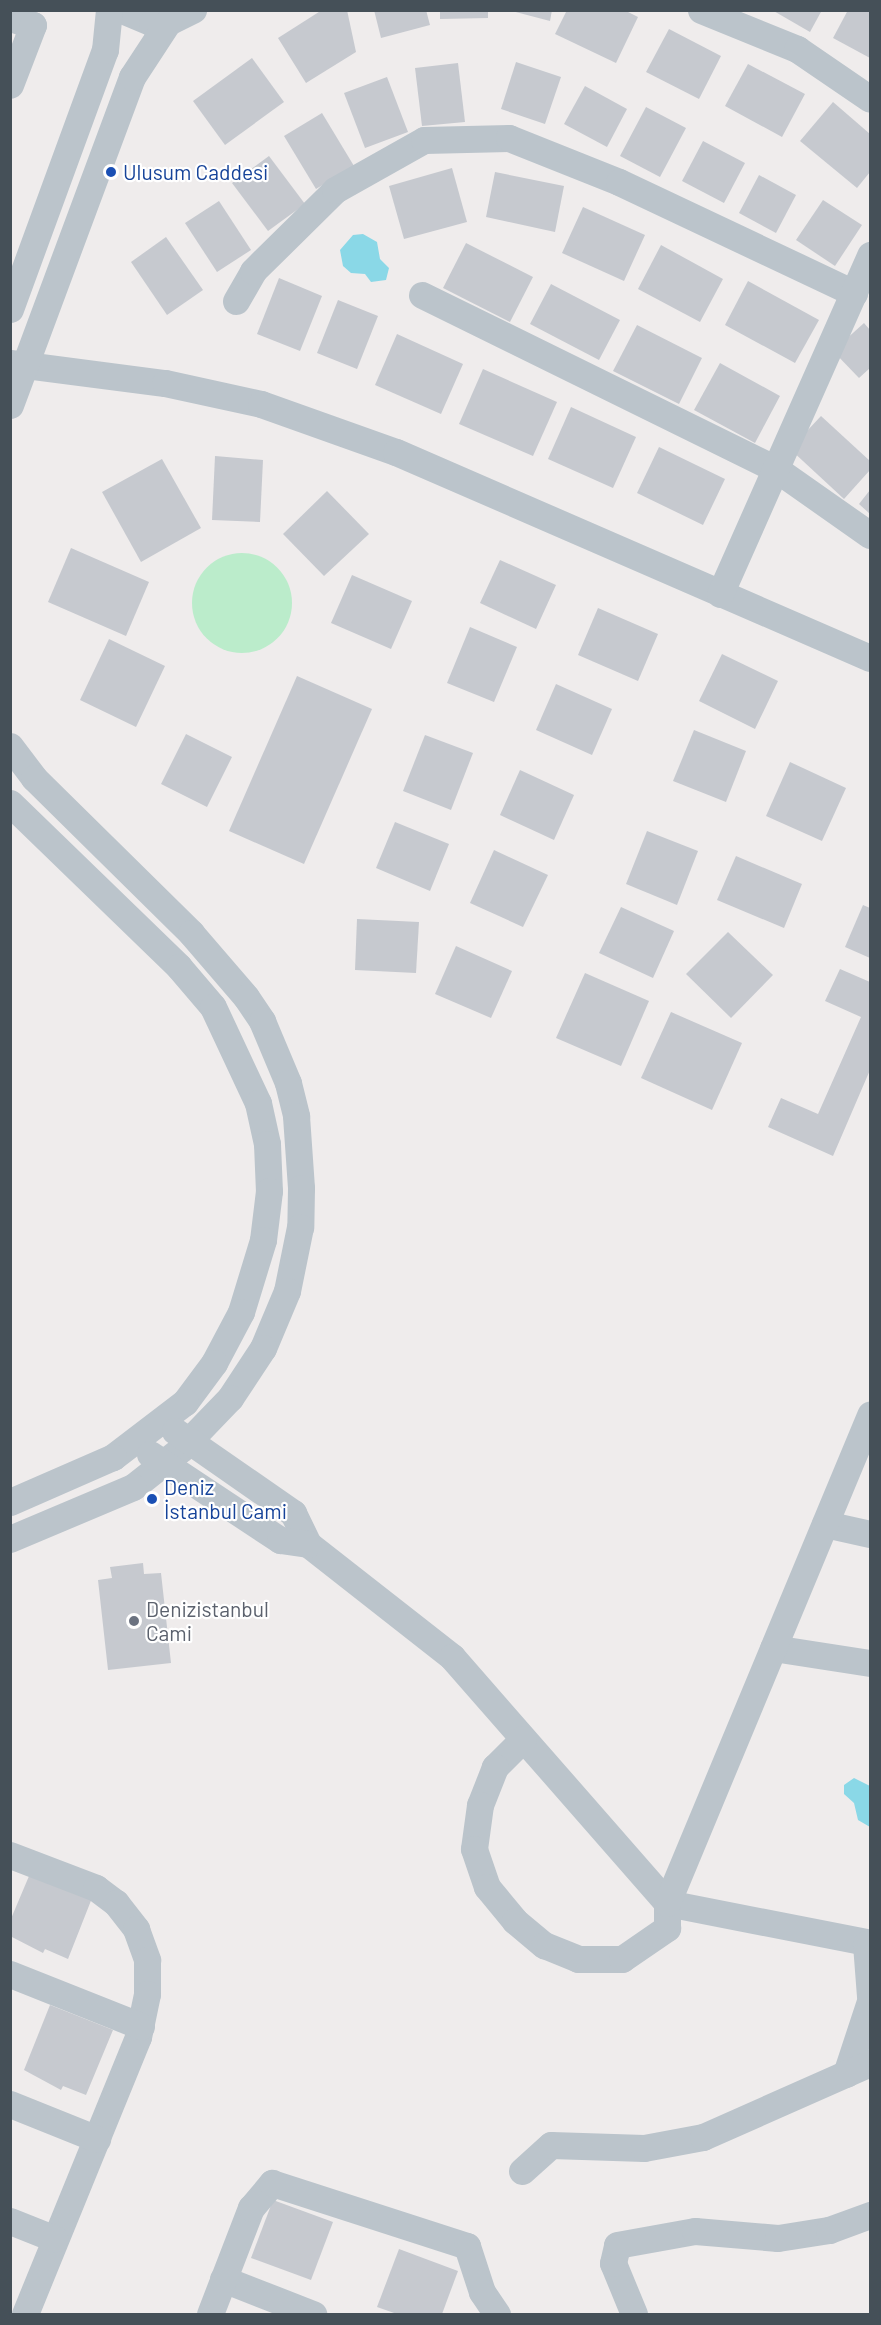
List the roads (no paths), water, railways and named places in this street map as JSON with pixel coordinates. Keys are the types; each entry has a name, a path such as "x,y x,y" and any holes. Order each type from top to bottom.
{"street":[{"path":"10,309 105,50 109,10"},
{"path":"122,10 137,19 168,22 194,10"},
{"path":"701,10 797,49 870,99"},
{"path":"10,18 33,25 10,85"},
{"path":"10,405 18,364 132,78 168,22"},
{"path":"236,301 253,271 335,190 424,140 509,138 864,275 720,594"},
{"path":"422,295 776,469 870,535"},
{"path":"18,364 165,383 261,404 396,452 870,658"},
{"path":"10,746 61,807 226,970 262,1022 293,1105 300,1150 300,1227 287,1291 249,1370 189,1441 163,1466 133,1487 10,1539"},
{"path":"10,803 179,967 213,1007 258,1103 267,1144 269,1191 254,1280 214,1363 163,1423 136,1442 113,1457 10,1502"},
{"path":"523,1739 495,1767 480,1804 474,1849 487,1887 515,1921 544,1945 578,1959 622,1959 666,1928 667,1903 870,1415"},
{"path":"163,1423 293,1513 308,1544 452,1657 667,1903 868,1943 870,1999 846,2074"},
{"path":"136,1442 163,1466 280,1540 308,1544"},
{"path":"825,1524 870,1534"},
{"path":"773,1648 870,1664"},
{"path":"10,1855 96,1888 129,1920 147,1960 141,2026 24,2314"},
{"path":"10,1974 141,2026"},
{"path":"522,2171 551,2145 644,2148 703,2137 870,2063"},
{"path":"10,2104 97,2139"},
{"path":"210,2314 251,2208 272,2183 467,2246 482,2292 497,2314"},
{"path":"634,2314 613,2263 617,2245 695,2230 778,2238 829,2230 870,2215"},
{"path":"10,2221 55,2239"},
{"path":"224,2279 312,2314"}],"water":[{"path":"363,234 377,242 380,259 389,268 386,280 371,282 365,274 351,273 343,266 340,250 353,235"},
{"path":"854,1778 870,1786 870,1827 858,1820 854,1803 844,1794 844,1785"}],"place":[{"name":"Ulusum Caddesi","path":"111,172"},
{"name":"Deniz İstanbul Cami","path":"152,1499"},
{"name":"Denizistanbul Cami","path":"134,1621"}]}
